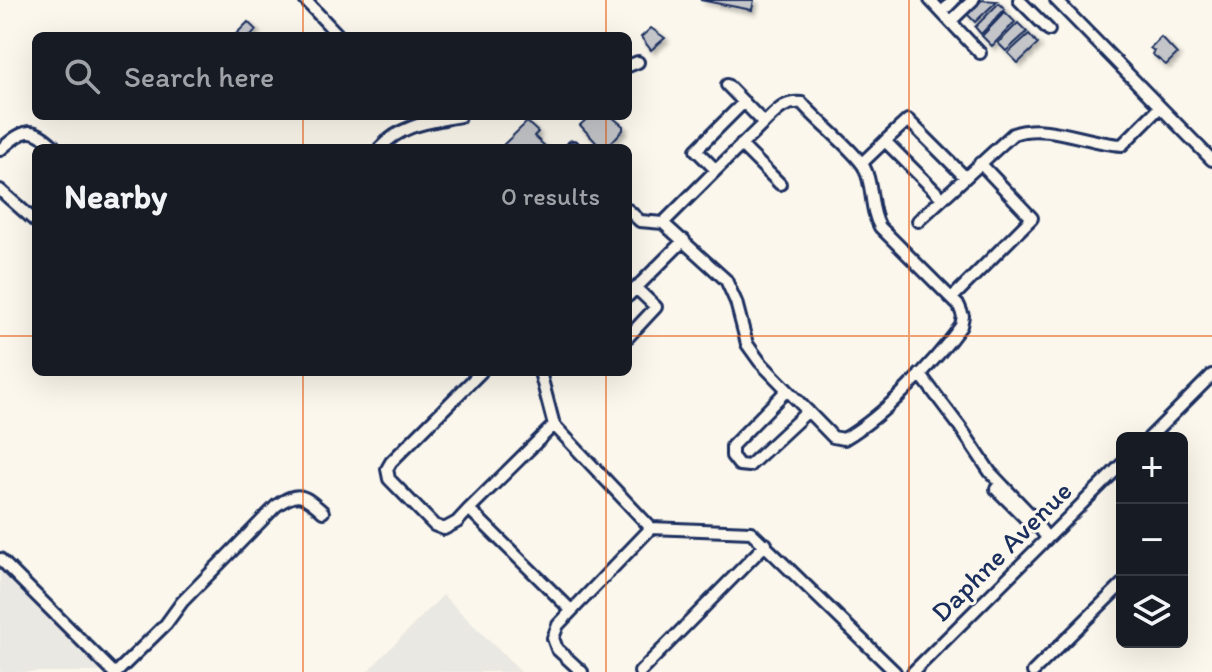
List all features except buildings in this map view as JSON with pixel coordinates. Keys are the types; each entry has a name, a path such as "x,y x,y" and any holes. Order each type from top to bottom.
{"street":[{"path":"305,0 335,32"},
{"path":"930,0 980,53"},
{"path":"942,12 954,0"},
{"path":"951,21 973,0"},
{"path":"1019,0 1049,30"},
{"path":"1056,0 1212,160"},
{"path":"727,85 764,123"},
{"path":"716,170 696,150 744,102"},
{"path":"632,214 640,221 663,223 726,280 736,302 747,344 760,362 833,437 844,439 859,430 920,374 961,326 963,316 952,298 880,227 874,217 868,176 862,163 802,103 791,102 782,106 663,223"},
{"path":"918,221 1013,134 1038,130 1122,145 1160,107"},
{"path":"385,144 418,120"},
{"path":"862,163 908,120 965,177"},
{"path":"0,150 22,133 32,131 40,133 52,144"},
{"path":"885,141 942,198"},
{"path":"741,145 780,184"},
{"path":"952,298 1032,218 980,163"},
{"path":"0,190 32,218"},
{"path":"632,333 656,307 632,292 684,240"},
{"path":"920,374 990,472 1028,512 1047,538"},
{"path":"1155,432 1212,375"},
{"path":"477,376 387,469 389,479 434,525 444,529 457,522 554,425"},
{"path":"541,376 554,425 651,528 751,532 895,672"},
{"path":"787,390 732,446 732,456 739,465 749,466 808,411"},
{"name":"Daphne Avenue","path":"921,670 1116,470"},
{"path":"0,559 115,672 276,506 290,496 300,496 323,512"},
{"path":"469,509 571,610"},
{"path":"582,672 557,649 553,638 558,625 651,528"},
{"path":"640,672 766,544"},
{"path":"1033,672 1116,590"}],"shaded area":[{"path":"0,568 103,672 0,672"},
{"path":"443,595 521,672 367,672"}]}
